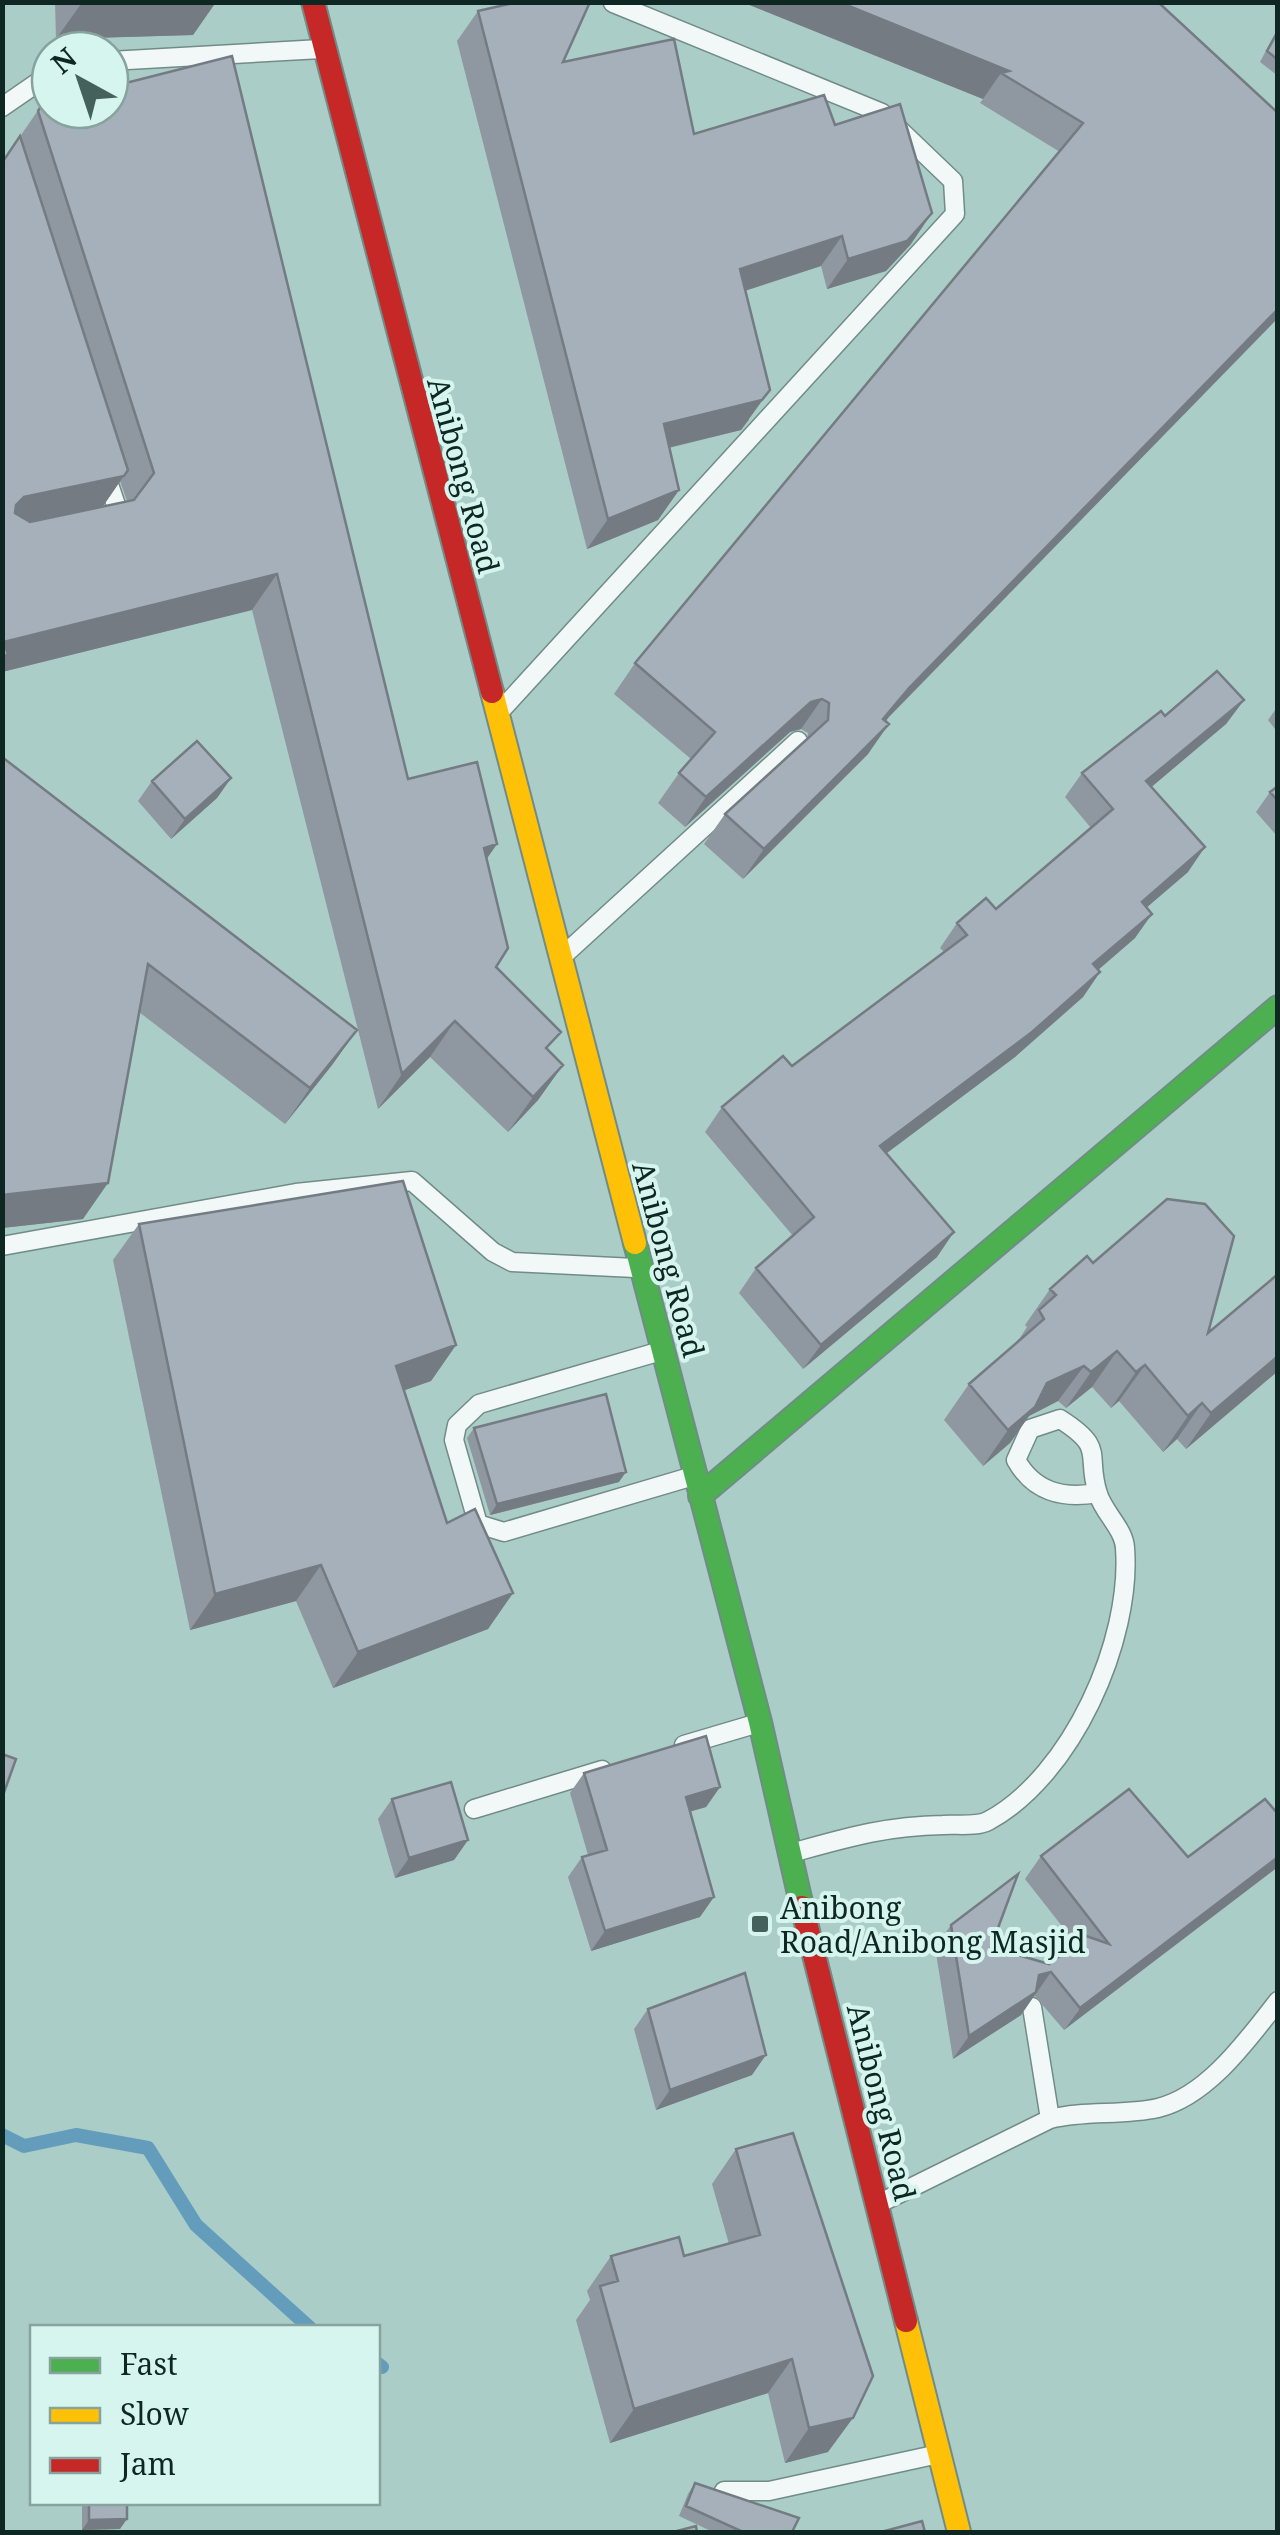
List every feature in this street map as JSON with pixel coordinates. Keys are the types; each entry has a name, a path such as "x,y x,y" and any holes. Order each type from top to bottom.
{"main road":[{"name":"Anibong Road","path":"312,2 760,1722 958,2532"},
{"path":"698,1486 1260,1034 1278,1007"}],"lane":[{"path":"496,716 955,214 952,181 882,112 614,4"},
{"path":"130,59 322,48"},
{"path":"2,108 30,88"},
{"path":"88,527 106,523 117,508 98,452"},
{"path":"560,958 798,741"},
{"path":"2,1246 296,1193 412,1181 493,1252 512,1262 640,1268"},
{"path":"662,1350 479,1404 458,1425 454,1440 469,1505 478,1524 504,1532 698,1486"},
{"path":"790,1854 885,1826 986,1823 1044,1775 1090,1706 1122,1619 1125,1544 1098,1494 1096,1454 1082,1433 1060,1419 1030,1429 1016,1460 1027,1480 1052,1493 1077,1497 1098,1494"},
{"path":"665,1751 760,1722"},
{"path":"474,1809 627,1762"},
{"path":"877,2205 1050,2119 1076,2112 1158,2108 1178,2100 1199,2086 1250,2037 1278,2000"},
{"path":"1032,2007 1050,2119"},
{"path":"724,2492 769,2491 939,2454"}],"building":[{"path":"518,2 590,2 563,62 674,39 694,134 824,95 835,125 900,104 932,213 907,241 848,259 842,236 740,269 770,390 762,400 664,424 679,490 608,519 478,11"},
{"path":"839,2 1158,2 1278,113 1278,309 909,688 883,719 889,724 764,849 725,814 828,720 829,703 822,699 811,702 706,797 679,773 715,732 635,663 1083,123 1001,73 1009,71"},
{"path":"1278,31 1278,60 1267,51"},
{"path":"232,56 408,779 477,762 497,844 484,848 508,948 496,967 561,1032 546,1048 563,1065 533,1097 455,1021 402,1074 277,574 4,642 8,655 2,656 2,159 20,136 128,470 124,476 24,497 16,505 15,513 30,522 134,500 154,473 44,130 130,130 130,82"},
{"path":"1217,671 1244,700 1146,781 1205,847 1142,902 1152,914 1093,964 1100,972 1032,1032 880,1146 954,1232 821,1345 756,1268 814,1217 722,1107 783,1056 792,1066 967,935 957,923 986,898 996,909 1113,809 1082,773 1161,711 1165,716"},
{"path":"197,741 231,778 185,819 152,781"},
{"path":"2,757 357,1030 310,1088 148,964 108,1183 2,1195"},
{"path":"403,1181 456,1345 396,1366 447,1523 475,1509 513,1593 358,1652 321,1565 215,1594 139,1224"},
{"path":"1167,1199 1205,1204 1234,1236 1208,1333 1278,1274 1278,1356 1211,1413 1202,1403 1188,1416 1145,1365 1136,1372 1117,1351 1091,1372 1084,1366 1047,1383 1035,1407 1008,1430 969,1384 1044,1319 1039,1310 1056,1295 1050,1289 1087,1256 1093,1263"},
{"path":"606,1394 626,1472 497,1504 474,1428"},
{"path":"706,1736 720,1787 686,1797 714,1897 605,1931 582,1857 607,1850 584,1773"},
{"path":"2,1754 16,1759 2,1798"},
{"path":"451,1782 468,1840 409,1858 392,1799"},
{"path":"1129,1789 1188,1857 1265,1799 1278,1814 1278,1857 1080,2008 1051,1972 1039,1975 1036,1992 969,2036 951,1925 1018,1874 991,1947 1049,1964 1086,1936 1109,1944 1041,1856"},
{"path":"745,1973 766,2055 670,2090 648,2009"},
{"path":"793,2133 873,2376 853,2418 809,2428 792,2359 634,2409 600,2286 618,2281 611,2256 679,2237 684,2256 760,2235 736,2149"},
{"path":"695,2483 799,2518 792,2532 743,2532 686,2506"},
{"path":"89,2505 127,2505 127,2519 89,2520"},
{"path":"922,2521 925,2532 885,2531"},
{"path":"696,2526 697,2532 673,2532"}],"waterway":[{"path":"2,2135 24,2146 76,2135 148,2148 196,2225 307,2325"}],"traffic: fast":[{"path":"700,1496 1278,1007"},
{"path":"635,1243 760,1722 802,1907"}],"traffic: slow":[{"path":"492,692 635,1243"},
{"path":"906,2321 959,2532"}],"traffic: jam":[{"path":"313,2 492,692"},
{"path":"802,1907 906,2321"}],"place":[{"name":"Anibong Road/Anibong Masjid","path":"760,1924"}]}
